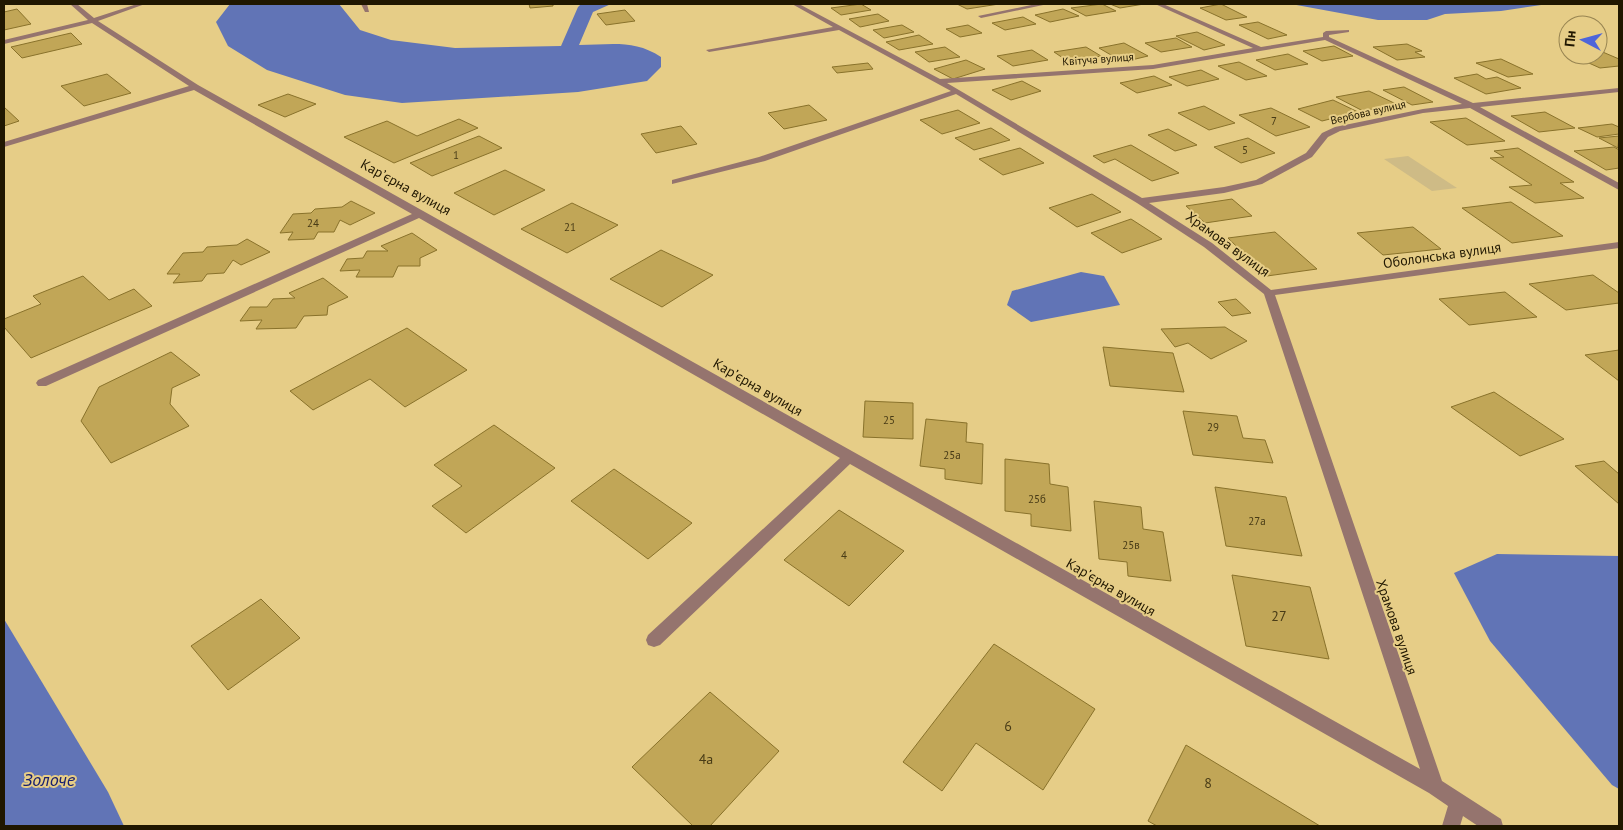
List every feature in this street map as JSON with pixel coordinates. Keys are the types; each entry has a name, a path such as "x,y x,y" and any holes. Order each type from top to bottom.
{"street":[{"name":"Карʼєрна вулиця","path":"78,4 93,21 195,87 422,213 1435,788 1494,826"},
{"path":"4,42 93,21 142,4"},
{"path":"364,4 367,11"},
{"name":"Храмова вулиця","path":"795,4 957,91 1140,201 1208,245 1269,293 1435,788"},
{"path":"981,16 1045,4"},
{"path":"1158,4 1258,48"},
{"path":"709,50 840,28"},
{"name":"Квітуча вулиця","path":"938,81 1153,66 1326,38 1326,33 1347,30"},
{"path":"1326,38 1472,106 1619,187"},
{"path":"4,145 195,87"},
{"name":"Вербова вулиця","path":"1140,201 1224,190 1259,182 1308,155 1325,135 1338,129 1423,111 1619,90"},
{"path":"675,182 762,160 957,91"},
{"path":"42,382 422,213"},
{"name":"Оболонська вулиця","path":"1269,293 1619,245"},
{"path":"654,640 850,456"},
{"path":"1451,826 1458,803"}],"shaded area":[{"path":"1408,156 1457,188 1432,191 1384,159"}],"water":[{"path":"230,4 339,4 360,30 391,40 455,48 561,46 581,4 611,4 593,12 579,45 631,45 651,51 661,57 661,67 647,81 578,92 402,103 345,95 267,70 228,46 216,22"},
{"path":"1291,4 1548,4 1501,11 1445,14 1427,20 1378,20"},
{"path":"1081,272 1104,276 1120,305 1031,322 1007,305 1012,291"},
{"path":"1497,554 1619,556 1619,789 1612,785 1490,641 1454,573"},
{"name":"Золоче","path":"4,619 108,792 124,826 4,826"}],"building":[{"path":"529,4 553,4 553,6 530,8"},
{"path":"861,4 871,10 841,15 831,8"},
{"path":"957,4 999,4 967,9"},
{"path":"1102,4 1116,11 1086,16 1071,8"},
{"path":"1110,4 1144,4 1120,8"},
{"path":"1221,4 1247,17 1226,20 1200,8"},
{"path":"17,9 31,24 4,30 4,12"},
{"path":"1063,9 1079,16 1050,22 1035,15"},
{"path":"625,10 635,21 606,25 597,14"},
{"path":"878,14 889,21 860,27 849,19"},
{"path":"1023,17 1036,24 1005,30 992,23"},
{"path":"1258,22 1287,35 1268,39 1239,25"},
{"path":"902,25 914,32 884,38 873,30"},
{"path":"968,25 982,33 960,37 946,29"},
{"path":"1197,32 1225,45 1204,50 1176,36"},
{"path":"71,33 82,44 22,58 11,47"},
{"path":"919,35 933,44 899,50 886,42"},
{"path":"1176,38 1192,47 1161,52 1145,43"},
{"path":"1124,43 1148,56 1123,62 1099,48"},
{"path":"1407,44 1422,51 1415,52 1425,57 1397,60 1373,47"},
{"path":"1334,46 1353,56 1322,61 1303,51"},
{"path":"945,47 960,57 929,62 915,52"},
{"path":"1086,47 1101,56 1069,62 1054,52"},
{"path":"1032,50 1048,60 1013,66 997,56"},
{"path":"1288,54 1308,64 1275,70 1256,60"},
{"path":"1608,54 1619,59 1619,66 1600,68 1593,65 1608,65"},
{"path":"1501,59 1533,74 1508,77 1476,63"},
{"path":"966,60 985,69 953,79 934,69"},
{"path":"1239,62 1267,76 1246,80 1218,66"},
{"path":"868,63 873,69 837,73 832,67"},
{"path":"1201,70 1219,79 1187,86 1169,77"},
{"path":"107,74 131,93 84,106 61,86"},
{"path":"1477,74 1486,79 1497,77 1521,88 1486,94 1454,78"},
{"path":"1154,76 1172,85 1137,93 1120,83"},
{"path":"1022,81 1041,91 1011,100 992,90"},
{"path":"1404,87 1433,102 1412,105 1383,90"},
{"path":"1369,91 1396,104 1363,111 1336,97"},
{"path":"288,94 316,104 285,117 258,105"},
{"path":"1333,100 1358,112 1322,121 1298,109"},
{"path":"809,105 827,120 784,129 768,113"},
{"path":"1204,106 1235,123 1209,130 1178,113"},
{"path":"4,107 19,121 4,126"},
{"path":"1271,108 1310,127 1276,136 1239,115"},
{"path":"958,110 980,123 942,134 920,120"},
{"path":"1545,112 1575,128 1539,132 1511,116"},
{"path":"1466,118 1505,141 1467,145 1430,122"},
{"path":"459,119 478,128 394,163 344,137 387,121 417,136"},
{"path":"1612,124 1619,127 1619,134 1597,137 1578,128"},
{"path":"681,126 697,144 656,153 641,134"},
{"path":"991,128 1010,140 974,150 955,138"},
{"path":"1168,129 1197,145 1175,151 1148,135"},
{"path":"479,136 502,148 432,176 410,163"},
{"path":"1619,136 1618,148 1599,138"},
{"path":"1248,138 1275,153 1241,163 1214,147"},
{"path":"1131,145 1179,173 1152,181 1115,159 1104,163 1093,156"},
{"path":"1614,147 1619,150 1619,168 1606,170 1574,151"},
{"path":"1020,148 1044,163 1003,175 979,159"},
{"path":"1518,148 1574,182 1560,183 1584,198 1535,203 1509,187 1532,185 1490,158 1504,157 1494,151"},
{"path":"505,170 545,190 494,215 454,193"},
{"path":"1092,194 1121,212 1077,227 1049,208"},
{"path":"1232,199 1252,216 1205,223 1186,206"},
{"path":"351,201 375,213 350,225 340,220 334,232 318,232 314,239 288,240 293,232 280,233 293,214 311,213 315,209 342,207"},
{"path":"1511,202 1563,236 1512,243 1462,208"},
{"path":"572,203 618,225 567,253 521,229"},
{"path":"1131,219 1162,239 1122,253 1091,233"},
{"path":"1413,227 1441,249 1383,255 1357,233"},
{"path":"1275,232 1317,269 1267,276 1228,238"},
{"path":"412,233 437,250 420,258 420,266 398,266 393,277 356,277 360,270 340,271 347,259 363,258 367,251 388,251 381,246"},
{"path":"247,239 270,252 241,265 233,260 224,273 207,274 202,281 173,283 180,274 167,274 183,253 203,252 207,247 237,245"},
{"path":"661,250 713,275 662,307 610,279"},
{"path":"1593,275 1619,293 1619,303 1566,310 1529,284"},
{"path":"83,276 109,300 134,289 152,306 31,358 4,327 4,319 41,304 33,296"},
{"path":"323,278 348,297 328,306 327,315 304,316 296,328 256,329 262,320 240,321 250,307 267,307 273,299 295,298 289,293"},
{"path":"1505,292 1537,317 1469,325 1439,299"},
{"path":"1236,299 1251,313 1232,316 1218,302"},
{"path":"1225,327 1247,341 1211,359 1188,343 1175,347 1161,329"},
{"path":"407,328 467,370 405,407 370,379 313,410 290,391"},
{"path":"1103,347 1173,353 1184,392 1110,386"},
{"path":"1619,350 1619,381 1585,355"},
{"path":"171,352 200,375 172,388 170,404 189,426 111,463 81,421 99,387"},
{"path":"1494,392 1564,439 1520,456 1451,407"},
{"path":"865,401 913,403 913,439 863,437"},
{"path":"1183,411 1237,416 1243,438 1265,440 1273,463 1193,455"},
{"path":"926,419 967,423 966,442 983,444 982,484 945,479 945,469 920,466"},
{"path":"494,425 555,468 466,533 432,506 462,486 434,465"},
{"path":"1005,459 1049,464 1050,484 1068,487 1071,531 1031,526 1031,514 1005,511"},
{"path":"1604,461 1619,474 1619,504 1575,466"},
{"path":"614,469 692,523 648,559 571,501"},
{"path":"1215,487 1286,497 1302,556 1226,546"},
{"path":"1094,501 1141,507 1143,529 1163,532 1171,581 1128,576 1127,562 1099,559"},
{"path":"839,510 904,551 849,606 784,560"},
{"path":"1232,575 1310,587 1329,659 1246,646"},
{"path":"261,599 300,638 228,690 191,646"},
{"path":"994,644 1095,709 1043,790 976,743 942,791 903,762"},
{"path":"710,692 779,751 710,826 693,826 632,767"},
{"path":"1186,745 1320,826 1157,826 1148,821"}]}
